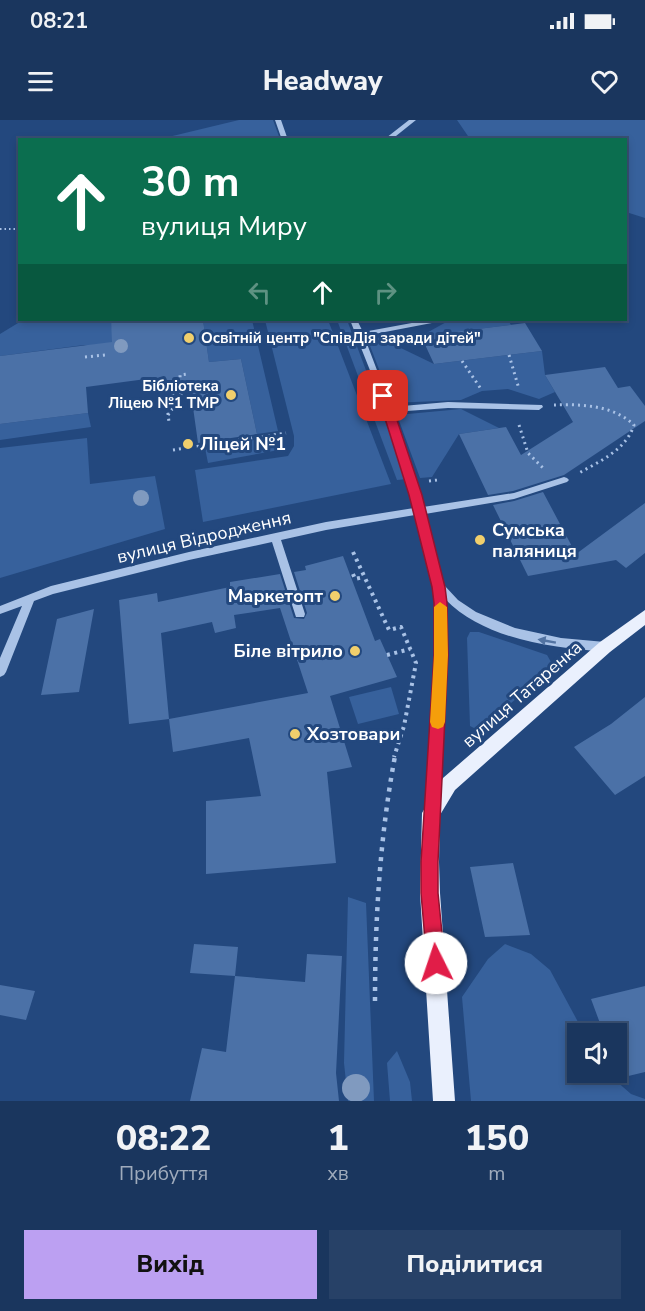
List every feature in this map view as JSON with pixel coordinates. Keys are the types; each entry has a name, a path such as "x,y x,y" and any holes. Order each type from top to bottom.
{"main road":[{"name":"вулиця Татаренка","path":"433,809 449,784 605,647 645,616"},
{"path":"433,809 430,893 444,1101"}],"street":[{"path":"278,120 284,138"},
{"path":"389,138 413,120"},
{"path":"354,321 388,410 419,510 439,587 441,655 433,809"},
{"path":"360,335 433,321"},
{"path":"388,410 448,405 539,407"},
{"name":"вулиця Відродження","path":"0,610 51,590 275,537 419,510 514,496 564,480"},
{"path":"275,537 300,614"},
{"path":"439,587 452,603 478,618 507,629 540,640 605,647"},
{"path":"0,672 30,598"}],"path":[{"path":"0,229 18,229"},
{"path":"85,357 105,355"},
{"path":"509,355 520,393"},
{"path":"168,415 181,397 180,375 188,374"},
{"path":"159,400 172,398 172,388"},
{"path":"165,389 169,422"},
{"path":"158,390 159,400"},
{"path":"159,400 166,399"},
{"path":"539,407 574,404 626,416 634,425 632,434 622,444 564,480"},
{"path":"173,450 286,433"},
{"path":"353,552 389,630 400,627 416,663 386,802 375,935 375,1001"},
{"path":"353,574 355,579 364,577"},
{"path":"387,655 410,649"}],"shaded area":[{"path":"239,120 273,120 280,138 164,138"},
{"path":"457,120 645,120 645,218 627,212 627,138 469,138"},
{"path":"21,321 111,321 113,338 145,361 84,345 0,356 0,334"},
{"path":"203,321 252,321 278,431 257,434 241,359 209,362"},
{"path":"265,321 328,321 391,484 203,522 195,470 288,456 294,446 294,436"},
{"path":"337,321 347,321 407,479 397,480"},
{"path":"448,321 509,321 511,325 421,336"},
{"path":"378,337 434,364 542,351 545,375 555,392 539,399 508,389 482,391 461,400 392,403 367,338"},
{"path":"461,409 499,428 459,434 432,477 420,478 397,415"},
{"path":"88,413 91,427 0,440 0,424"},
{"path":"274,437 282,438 284,449 208,463 205,448"},
{"path":"87,438 90,484 155,476 165,529 0,578 0,448"},
{"path":"470,632 479,632 547,655 551,662 549,672 478,730 470,726 467,638"},
{"path":"391,687 399,714 358,724 349,697"},
{"path":"348,897 366,903 374,1101 348,1101 344,1063"},
{"path":"505,944 531,954 550,970 579,1023 567,1023 567,1083 618,1083 631,1094 645,1101 471,1101 462,997 488,959"},
{"path":"397,1051 410,1082 412,1101 390,1101 387,1063"}],"building":[{"path":"111,321 203,321 209,362 241,359 257,434 198,443 190,386 147,391 146,379 86,387 88,413 0,424 0,356 112,342"},
{"path":"525,323 542,351 434,364 421,336"},
{"path":"605,367 618,388 630,386 645,406 645,421 564,475 513,491 488,495 459,434 506,427 521,455 573,422 545,375"},
{"path":"543,492 576,554 645,503 645,553 626,568 616,560 528,576 493,505"},
{"path":"343,556 375,641 380,639 397,677 330,696 352,767 327,772 336,863 206,874 206,801 261,796 249,738 173,752 169,719 129,724 119,600 157,593 158,602 230,587 230,582 280,574 294,618 304,619 307,613 294,572 306,570 305,566","holes":["280,608 308,693 169,719 161,633 212,622 215,633 236,628 234,615"]},
{"path":"94,609 79,692 41,695 57,619"},
{"path":"645,697 645,776 615,795 574,747 611,724"},
{"path":"513,863 530,935 485,937 470,867"},
{"path":"194,944 238,947 235,976 190,973"},
{"path":"307,954 342,956 336,1073 339,1101 190,1101 202,1048 226,1052 235,976 305,982"},
{"path":"0,985 35,991 26,1020 0,1015"},
{"path":"645,986 645,1072 627,1076 627,1023 600,1023 591,999"}],"slow traffic":[{"path":"438,722 441,655 440,607"}],"place":[{"name":"Освітній центр \"СпівДія заради дітей\"","path":"189,338"},
{"name":"Бібліотека Ліцею №1 ТМР","path":"231,395"},
{"name":"Ліцей №1","path":"188,444"},
{"name":"Сумська паляниця","path":"480,540"},
{"name":"Маркетопт","path":"335,596"},
{"name":"Біле вітрило","path":"355,651"},
{"name":"Хозтовари","path":"295,734"}],"route":[{"path":"383,396 416,495 439,587 441,655 430,862 430,893 436,963"}]}
